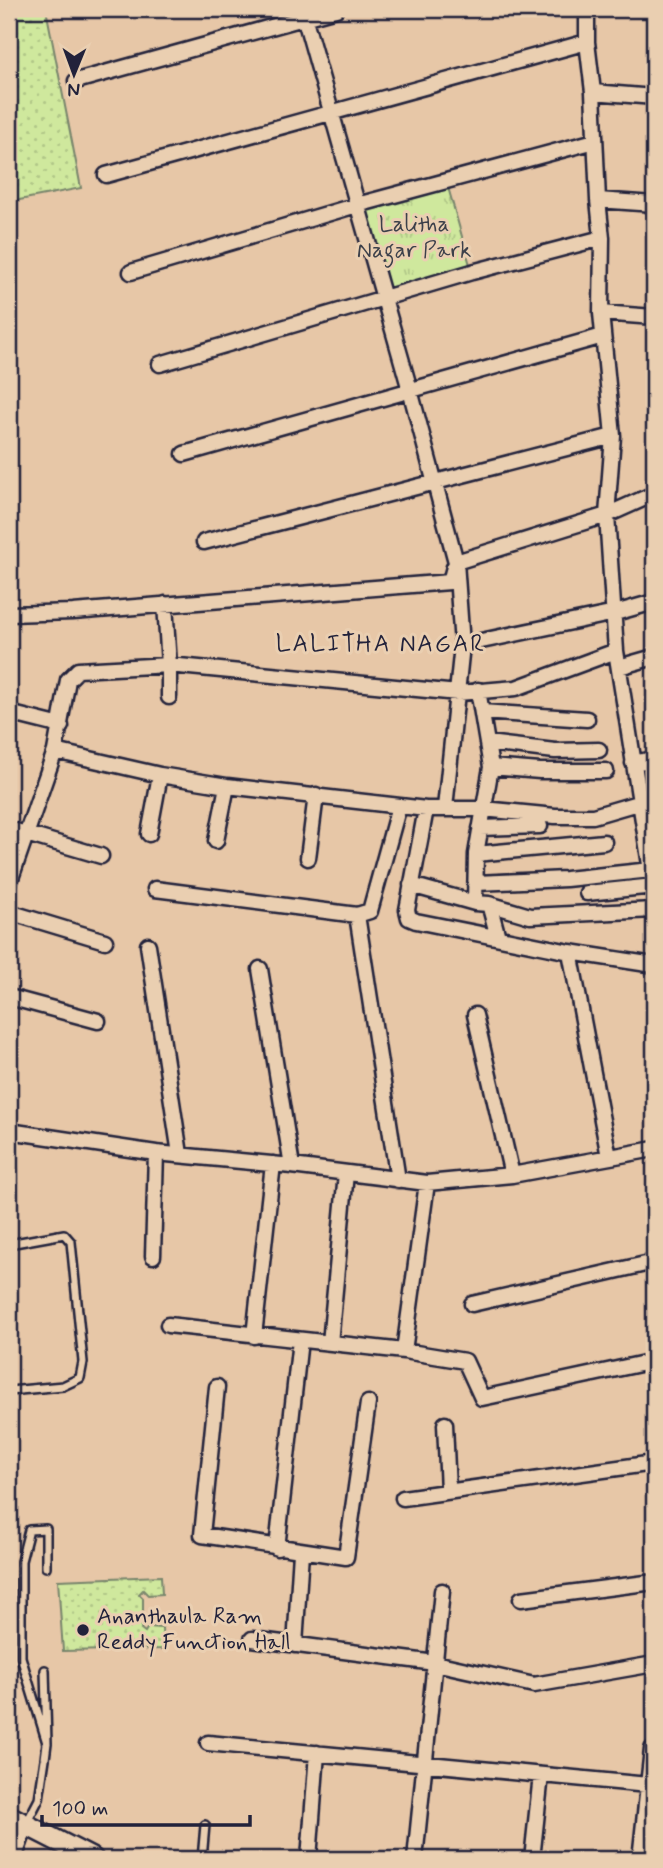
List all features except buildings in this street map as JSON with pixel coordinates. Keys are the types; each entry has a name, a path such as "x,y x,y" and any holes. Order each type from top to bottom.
{"street":[{"path":"76,81 303,13 336,9"},
{"path":"587,9 587,42 593,92 602,238 601,313 613,436 607,515 617,651 633,764 651,853 654,888 587,893"},
{"path":"303,13 456,562 462,645 445,808"},
{"path":"106,175 587,42"},
{"path":"593,92 654,97"},
{"path":"131,272 356,205 595,141"},
{"path":"598,200 654,204"},
{"path":"160,364 472,272 602,238"},
{"path":"601,313 654,317"},
{"path":"184,454 603,336"},
{"path":"204,542 613,436"},
{"path":"456,562 607,515 654,494"},
{"path":"10,616 450,582 456,562"},
{"path":"462,645 615,613 654,602"},
{"path":"164,604 169,697"},
{"path":"9,884 55,751 68,680 79,670 169,665 458,692 516,688 617,651"},
{"path":"619,667 654,657"},
{"path":"478,690 491,767 476,854 476,883 482,904 498,937"},
{"path":"482,712 587,719"},
{"path":"9,713 61,726"},
{"path":"488,743 555,751 599,750"},
{"path":"55,751 160,775 227,786 426,809 484,809 555,816 593,816 641,802"},
{"path":"633,764 654,759"},
{"path":"491,767 540,771 606,771"},
{"path":"149,834 160,775"},
{"path":"216,841 227,786"},
{"path":"308,858 316,795"},
{"path":"155,889 357,915 370,911 399,806"},
{"path":"426,809 407,910 409,918 570,952 654,965"},
{"path":"480,828 540,826"},
{"path":"9,829 101,856"},
{"path":"476,854 604,842"},
{"path":"476,883 566,880 651,870"},
{"path":"411,885 530,916 654,911"},
{"path":"9,912 105,941"},
{"path":"357,915 398,1180"},
{"path":"527,943 530,916"},
{"path":"148,945 180,1154"},
{"path":"570,952 609,1157"},
{"path":"260,968 292,1166"},
{"path":"9,997 98,1021"},
{"path":"475,1015 512,1175"},
{"path":"9,1131 156,1153 427,1182 512,1175 654,1149"},
{"path":"153,1256 156,1153"},
{"path":"254,1336 274,1164"},
{"path":"9,1169 9,1180"},
{"path":"330,1343 346,1173"},
{"path":"404,1351 427,1182"},
{"path":"472,1304 654,1262"},
{"path":"168,1325 404,1351 465,1361 482,1398 654,1361"},
{"path":"277,1548 300,1340"},
{"path":"217,1387 202,1535 346,1557 368,1402"},
{"path":"445,1424 448,1491"},
{"path":"403,1497 654,1462"},
{"path":"295,1645 301,1552"},
{"path":"522,1599 654,1581"},
{"path":"415,1859 442,1591"},
{"path":"252,1639 435,1663 534,1685 654,1664"},
{"path":"208,1743 648,1785"},
{"path":"640,1859 650,1805 648,1785 652,1749"},
{"path":"309,1859 317,1753"},
{"path":"532,1859 541,1775"},
{"path":"13,1859 17,1820 91,1859"}],"lane":[{"path":"9,1244 64,1234 71,1242 83,1362 80,1378 63,1386 9,1391"},
{"path":"46,1567 46,1530 29,1530 21,1561 21,1657 47,1743"},
{"path":"17,1820 39,1799 47,1743 45,1670"},
{"path":"202,1859 205,1825"}],"green space":[{"path":"9,9 46,9 81,188 9,202"},
{"name":"Lalitha Nagar Park","path":"446,180 472,272 383,298 357,205"},
{"path":"161,1576 162,1594 148,1595 143,1590 139,1594 143,1598 141,1629 145,1632 148,1627 162,1628 163,1649 63,1651 58,1580"}],"place":[{"name":"Ananthaula Ram Reddy Function Hall","path":"83,1630"}],"district":[{"name":"LALITHA NAGAR","path":"381,644"}]}
